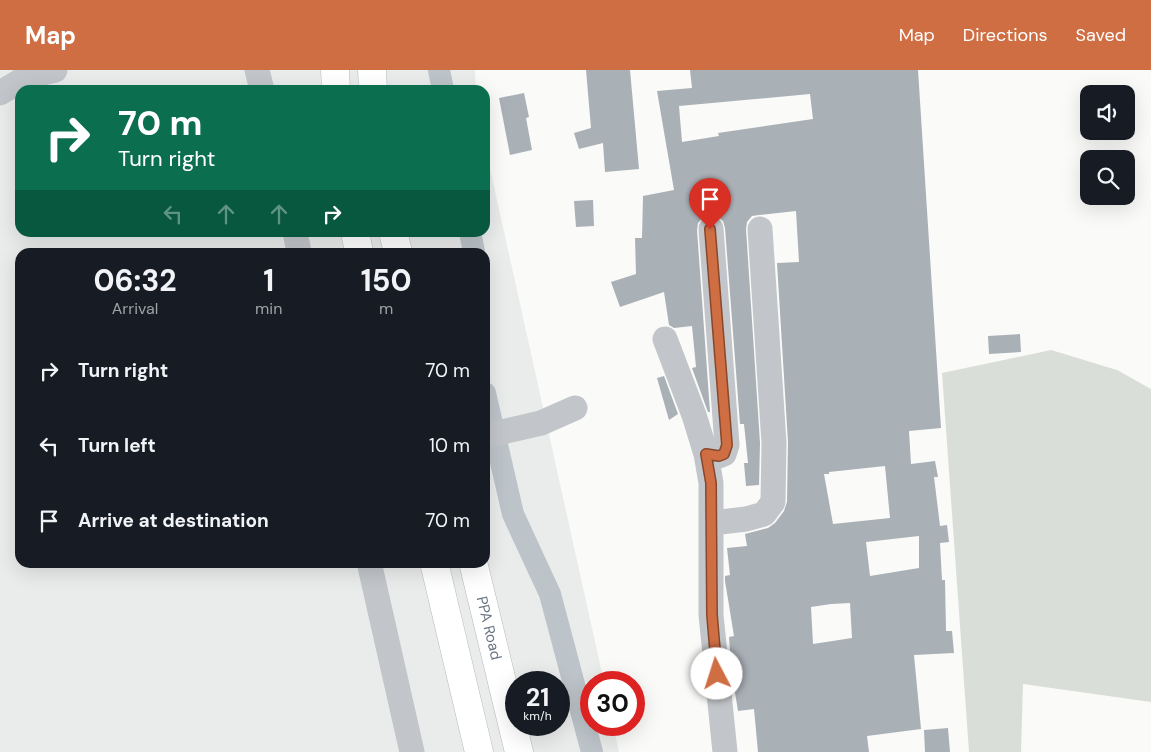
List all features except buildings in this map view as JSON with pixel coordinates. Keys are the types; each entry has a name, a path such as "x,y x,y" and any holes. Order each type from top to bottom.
{"highway":[{"path":"335,70 336,85"},
{"path":"372,70 373,85"},
{"path":"435,568 479,752"},
{"name":"PPA Road","path":"474,568 519,752"}],"street":[{"path":"0,93 26,77 55,70"},
{"path":"257,70 261,85"},
{"path":"706,454 719,456 724,454 727,445 710,229"},
{"path":"712,523 746,520 764,514 773,502 774,442 760,229"},
{"path":"665,339 694,415 706,454 711,483 712,615 725,752"},
{"path":"490,435 541,423 575,408"},
{"path":"370,568 412,752"}],"shaded area":[{"path":"0,70 475,70 476,85 15,85 15,237 490,237 490,169 602,671 580,671 580,736 615,736 619,752 0,752"},
{"path":"1051,350 1117,370 1151,389 1151,702 1023,684 1021,752 969,752 942,373"}],"waterway":[{"path":"439,70 442,85"},
{"path":"471,237 473,248"},
{"path":"490,415 513,514 550,594 592,752"}],"route":[{"path":"710,229 727,445 724,454 719,456 706,454 711,483 712,615 717,674"}]}
